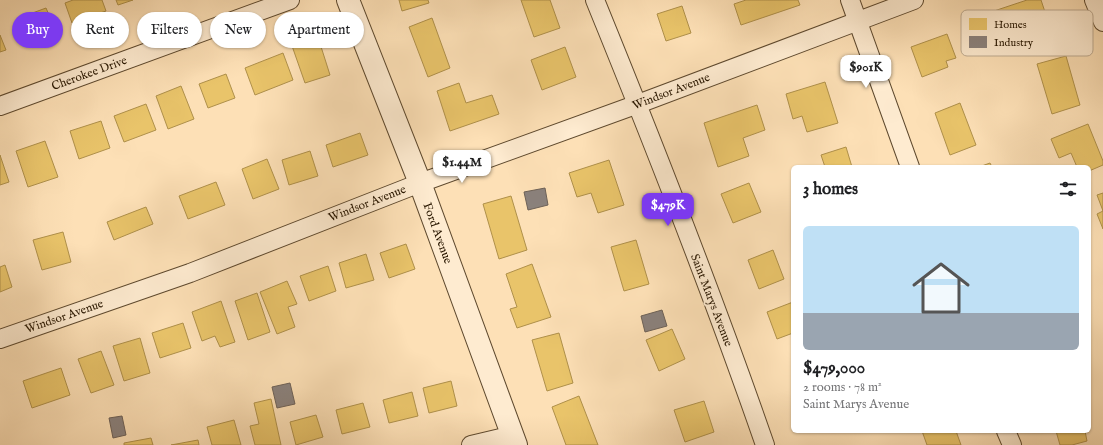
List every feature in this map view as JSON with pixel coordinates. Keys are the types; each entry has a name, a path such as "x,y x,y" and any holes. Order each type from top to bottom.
{"street":[{"name":"Cherokee Drive","path":"0,106 290,0"},
{"name":"Ford Avenue","path":"348,0 420,183 515,440"},
{"name":"Saint Marys Avenue","path":"595,0 638,104 743,380 765,445"},
{"path":"850,0 909,165"},
{"name":"Windsor Avenue","path":"0,339 190,273 420,183 638,104 914,0"},
{"path":"1094,0 1103,22"},
{"path":"1007,433 1012,445"},
{"path":"472,445 515,440"}],"building: Homes":[{"path":"73,0 102,0 106,11 71,12 71,20 65,3"},
{"path":"116,0 133,0 118,5"},
{"path":"399,0 428,0 429,3 402,11"},
{"path":"521,0 550,0 560,28 534,37"},
{"path":"746,0 798,0 800,5 741,25 734,4"},
{"path":"1027,0 1041,0 1044,10 997,10"},
{"path":"682,6 691,33 666,41 657,14"},
{"path":"46,8 48,12 35,12"},
{"path":"432,18 450,68 428,77 409,27"},
{"path":"947,34 956,58 946,61 948,67 922,77 911,47"},
{"path":"0,35 6,50 0,52"},
{"path":"565,47 576,77 542,90 531,60"},
{"path":"293,48 321,48 330,75 305,83"},
{"path":"283,53 293,80 255,95 245,68"},
{"path":"1066,56 1080,105 1052,114 1037,64"},
{"path":"226,74 235,98 208,108 199,84"},
{"path":"825,82 838,123 807,132 802,116 793,119 786,94"},
{"path":"459,83 466,103 492,95 499,114 450,131 437,91"},
{"path":"181,86 194,119 168,129 156,96"},
{"path":"960,103 976,145 950,155 935,113"},
{"path":"146,104 156,130 124,142 114,116"},
{"path":"757,105 765,130 743,138 749,156 718,167 704,123"},
{"path":"101,121 110,148 79,159 70,131"},
{"path":"1088,124 1103,161 1103,165 1091,170 1091,165 1076,165 1071,153 1059,158 1051,139"},
{"path":"360,133 368,155 333,167 326,145"},
{"path":"45,141 58,177 28,187 16,151"},
{"path":"846,147 851,165 824,165 821,155"},
{"path":"310,151 318,176 289,185 282,160"},
{"path":"0,155 9,182 0,185"},
{"path":"267,159 279,189 253,199 242,169"},
{"path":"609,160 624,205 598,213 591,193 577,197 569,173"},
{"path":"216,182 225,205 188,219 179,196"},
{"path":"749,183 761,212 733,223 721,194"},
{"path":"1103,193 1103,211 1097,195"},
{"path":"511,196 527,250 499,259 483,204"},
{"path":"146,207 153,224 114,240 107,222"},
{"path":"1103,211 1103,229 1097,214"},
{"path":"63,232 71,262 42,270 33,240"},
{"path":"636,240 649,284 624,291 611,247"},
{"path":"406,244 415,269 389,278 380,253"},
{"path":"773,250 784,279 759,289 748,260"},
{"path":"366,254 374,280 346,288 339,263"},
{"path":"532,264 551,317 517,328 510,309 517,307 506,274"},
{"path":"5,265 12,287 0,292 0,267"},
{"path":"328,266 336,291 309,301 300,276"},
{"path":"287,281 297,304 288,307 295,327 277,334 260,292"},
{"path":"257,293 270,332 248,340 235,301"},
{"path":"221,301 235,342 220,347 215,336 202,341 192,312"},
{"path":"791,303 791,334 777,339 767,312"},
{"path":"183,323 191,348 160,358 152,333"},
{"path":"672,329 685,359 659,371 646,340"},
{"path":"559,333 573,383 547,391 532,340"},
{"path":"140,338 150,373 124,381 113,346"},
{"path":"101,351 114,385 91,393 78,359"},
{"path":"61,368 70,395 32,408 23,381"},
{"path":"451,381 457,406 429,413 423,388"},
{"path":"412,392 418,416 389,423 383,400"},
{"path":"579,396 598,445 566,445 552,407"},
{"path":"271,399 281,445 255,445 250,426 259,424 254,403"},
{"path":"704,401 714,432 685,442 674,410"},
{"path":"363,403 370,427 342,434 336,410"},
{"path":"316,415 323,437 296,445 290,422"},
{"path":"234,420 241,445 212,445 207,427"},
{"path":"923,433 957,433 961,445 927,445"},
{"path":"1057,433 1085,433 1087,441 1072,445 1060,445"},
{"path":"151,438 153,445 124,445 124,443"},
{"path":"198,440 199,445 171,445"}],"building: Industry":[{"path":"545,188 548,205 528,210 524,192"},
{"path":"662,310 667,326 645,332 641,316"},
{"path":"290,383 295,404 277,408 272,387"},
{"path":"122,416 126,435 113,438 109,418"}]}
